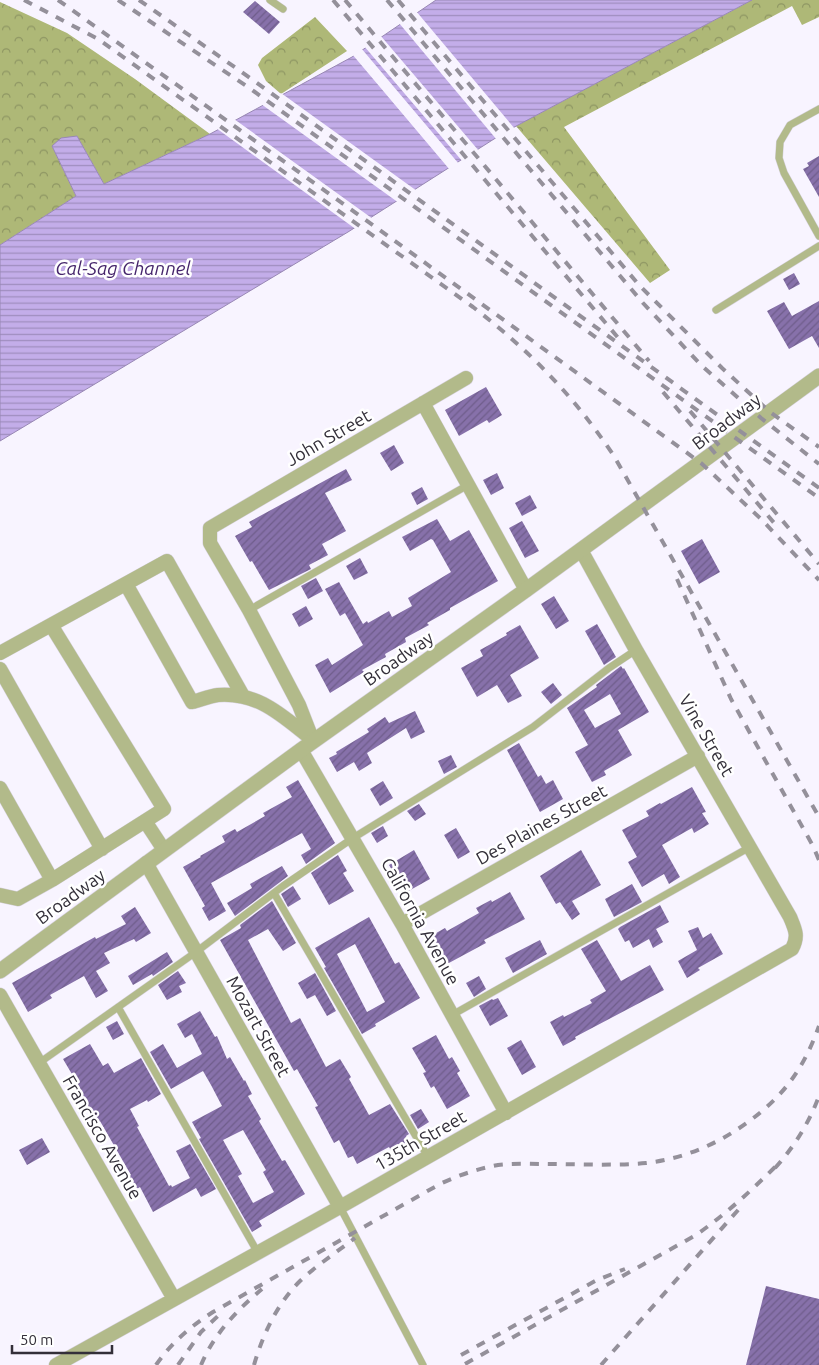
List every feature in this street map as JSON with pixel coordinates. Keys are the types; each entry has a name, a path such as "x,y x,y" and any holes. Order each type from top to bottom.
{"street":[{"name":"Broadway","path":"0,971 307,745 526,590 819,376"},
{"name":"John Street","path":"210,528 466,378"},
{"path":"423,403 526,590"},
{"name":"California Avenue","path":"210,528 210,543 249,610 299,705 307,745 353,838 506,1113"},
{"name":"Vine Street","path":"581,550 636,650 790,917 796,931 797,940"},
{"path":"0,653 167,561 243,696"},
{"path":"126,584 192,702 218,695 243,696 268,705 307,745"},
{"path":"0,895 18,898 52,880 164,809 51,625"},
{"path":"0,669 102,848"},
{"name":"Des Plaines Street","path":"402,924 698,756"},
{"path":"0,788 52,880"},
{"path":"145,821 164,850"},
{"name":"Mozart Street","path":"146,863 340,1207"},
{"name":"135th Street","path":"56,1365 340,1207 783,955 792,949 797,940"},
{"name":"Francisco Avenue","path":"0,994 174,1299"}],"lane":[{"path":"270,0 283,8"},
{"path":"819,109 790,125 780,142 779,158 784,173 819,236"},
{"path":"716,310 819,246"},
{"path":"249,610 468,486"},
{"path":"39,1063 353,838 533,727 609,668 636,650"},
{"path":"452,1015 750,847"},
{"path":"274,893 428,1157"},
{"path":"118,1007 258,1253"},
{"path":"340,1207 423,1365"}],"green space":[{"path":"752,0 819,0 819,17 802,25 792,6 564,127 670,270 650,283 516,126"},
{"path":"0,2 67,33 135,79 210,134 104,184 77,136 52,146 76,196 0,245"},
{"path":"315,17 347,51 281,94 266,81 258,65 262,58"}],"water":[{"name":"Cal-Sag Channel","path":"436,0 752,0 505,132 348,232 0,441 0,245 76,196 52,146 61,138 77,136 104,184 210,134 352,57"}],"pier":[{"path":"416,11 515,129 497,140 399,23"},
{"path":"380,35 479,151 463,162 364,46"},
{"path":"361,48 459,164 450,170 352,54"},
{"path":"281,93 417,191 399,203 261,104"},
{"path":"234,119 373,219 357,230 216,128"}],"building":[{"path":"255,1 280,22 269,34 243,12"},
{"path":"819,156 819,197 803,169 809,166 807,163"},
{"path":"794,273 800,284 789,290 783,279"},
{"path":"819,301 819,348 812,336 789,349 767,311 784,302 792,316"},
{"path":"486,387 502,415 489,423 487,420 459,436 445,410"},
{"path":"394,445 404,463 391,471 380,453"},
{"path":"346,469 352,480 325,493 346,531 322,544 328,555 309,565 311,569 269,590 235,536 252,527 249,522"},
{"path":"497,473 504,488 491,495 483,480"},
{"path":"422,487 428,499 417,505 411,493"},
{"path":"530,495 537,508 522,516 515,503"},
{"path":"437,519 450,541 469,530 498,581 427,623 429,625 405,638 406,642 385,654 386,657 362,670 364,672 330,693 315,665 328,658 332,665 363,645 345,613 340,616 325,589 339,582 363,624 389,611 392,617 412,606 408,598 451,572 433,540 431,539 410,551 402,537"},
{"path":"522,521 539,551 525,558 509,528"},
{"path":"702,539 720,572 699,584 681,551"},
{"path":"360,558 368,573 354,580 346,566"},
{"path":"316,578 323,591 308,599 301,586"},
{"path":"554,596 569,621 556,629 541,604"},
{"path":"306,606 313,619 299,627 292,614"},
{"path":"597,624 616,657 604,665 585,631"},
{"path":"520,625 539,658 510,675 522,696 508,703 497,685 477,697 461,668 483,656 480,650 507,635 506,633"},
{"path":"621,666 624,668 649,712 618,730 632,755 604,771 606,775 592,782 575,752 588,745 567,708 597,687 596,685","holes":["610,694 621,714 595,728 584,710"]},
{"path":"553,683 562,695 551,704 541,692"},
{"path":"415,711 425,732 411,739 406,728 367,753 372,763 359,771 354,762 337,772 329,758 337,754 336,752 369,732 367,729 385,717 389,723"},
{"path":"519,743 538,777 541,775 546,784 553,780 563,799 540,812 507,750"},
{"path":"451,755 457,767 444,774 438,761"},
{"path":"298,780 335,843 306,864 301,855 311,849 302,833 211,883 226,911 209,921 202,908 205,906 183,867 225,842 222,836 235,829 237,832 265,816 263,813 292,797 286,787"},
{"path":"383,781 393,798 380,806 370,789"},
{"path":"692,787 706,812 702,813 709,824 694,833 692,828 662,845 680,877 669,884 664,874 642,887 628,862 637,857 622,830 649,816 646,811"},
{"path":"419,804 426,814 415,821 407,811"},
{"path":"383,826 388,836 377,843 371,833"},
{"path":"456,828 470,852 458,859 444,835"},
{"path":"414,850 430,879 405,893 389,865"},
{"path":"581,850 601,885 572,901 580,914 572,920 560,902 556,904 540,876"},
{"path":"338,855 347,871 343,873 354,891 329,905 311,873"},
{"path":"282,866 288,876 235,916 227,903 252,888 250,884"},
{"path":"632,884 642,902 614,917 605,899"},
{"path":"293,886 301,899 288,907 281,894"},
{"path":"510,892 525,919 484,940 486,943 447,964 431,936 445,928 447,931 479,913 476,908"},
{"path":"272,901 296,943 283,951 268,929 248,940 291,1023 300,1018 326,1067 340,1059 369,1115 390,1104 409,1134 406,1136 409,1143 392,1152 389,1147 357,1164 353,1156 348,1158 339,1140 334,1143 315,1107 318,1106 297,1069 294,1071 220,940 241,928 240,925"},
{"path":"660,905 669,922 656,929 663,942 653,948 649,939 633,948 629,940 625,942 618,929"},
{"path":"135,907 151,933 136,942 134,939 104,953 110,963 96,971 108,991 96,998 84,976 50,995 52,998 28,1012 12,983 95,937 96,939 126,924 121,916"},
{"path":"369,917 395,964 399,962 420,998 375,1024 376,1026 362,1034 324,968 326,967 315,948","holes":["355,944 385,1002 367,1012 337,954"]},
{"path":"698,927 703,938 711,933 723,954 698,968 700,970 687,978 678,961 697,950 688,931"},
{"path":"540,940 547,954 513,973 505,958"},
{"path":"597,940 621,981 650,965 664,990 575,1037 576,1039 563,1046 550,1022 592,1003 590,1000 606,991 581,949"},
{"path":"167,952 173,962 153,976 152,974 133,985 128,976"},
{"path":"178,971 186,983 179,986 182,992 167,1000 158,985"},
{"path":"315,973 336,1011 327,1016 315,995 307,999 298,983"},
{"path":"479,976 486,989 474,997 466,983"},
{"path":"498,998 508,1016 490,1026 479,1006"},
{"path":"200,1011 215,1037 217,1036 227,1059 230,1057 245,1080 252,1094 248,1096 261,1119 259,1121 282,1161 285,1160 305,1194 259,1221 262,1226 252,1232 199,1139 201,1138 192,1122 222,1106 211,1085 203,1071 171,1089 150,1052 163,1044 177,1068 202,1054 192,1034 185,1038 177,1024","holes":["243,1130 266,1170 263,1172 274,1192 253,1203 238,1176 242,1174 223,1140"]},
{"path":"117,1021 124,1034 113,1040 106,1027"},
{"path":"436,1035 449,1059 452,1057 460,1071 457,1073 470,1096 447,1109 434,1086 431,1088 423,1073 426,1072 412,1048"},
{"path":"521,1040 536,1067 522,1075 507,1048"},
{"path":"90,1044 103,1066 108,1063 114,1073 141,1058 161,1094 148,1102 147,1100 130,1109 139,1126 137,1127 169,1186 171,1185 172,1187 190,1178 176,1151 190,1144 216,1189 201,1197 196,1188 153,1212 140,1187 135,1190 127,1177 131,1175 100,1121 97,1123 73,1083 76,1081 63,1059"},
{"path":"421,1109 429,1122 418,1129 410,1115"},
{"path":"42,1138 50,1152 27,1165 19,1150"},
{"path":"766,1286 819,1299 819,1365 746,1365"}],"railway":[{"path":"24,0 98,39 473,307 514,341 550,376 583,413 614,456 819,817"},
{"path":"58,0 701,463 761,519 819,580"},
{"path":"118,0 248,87 819,498"},
{"path":"139,0 819,488"},
{"path":"333,0 620,340"},
{"path":"345,0 649,361"},
{"path":"387,0 643,303 701,365 761,418 819,464"},
{"path":"398,0 639,285 722,368 770,412 819,447"},
{"path":"663,392 775,524"},
{"path":"690,411 819,564"},
{"path":"677,579 731,699 819,860"},
{"path":"156,1365 168,1349 197,1323 213,1312 440,1184 454,1178 483,1168 504,1164 609,1165 646,1163 687,1154 712,1144 748,1122 782,1091 807,1055 819,1026"},
{"path":"775,1168 800,1134 811,1116 819,1096"},
{"path":"465,1364 696,1235 718,1219 778,1164"},
{"path":"601,1365 739,1209"},
{"path":"254,1365 262,1342 284,1299 300,1281 355,1238"},
{"path":"461,1355 597,1280 625,1269"},
{"path":"201,1365 212,1343 227,1323 262,1289"},
{"path":"178,1365 201,1332 220,1314"}]}
